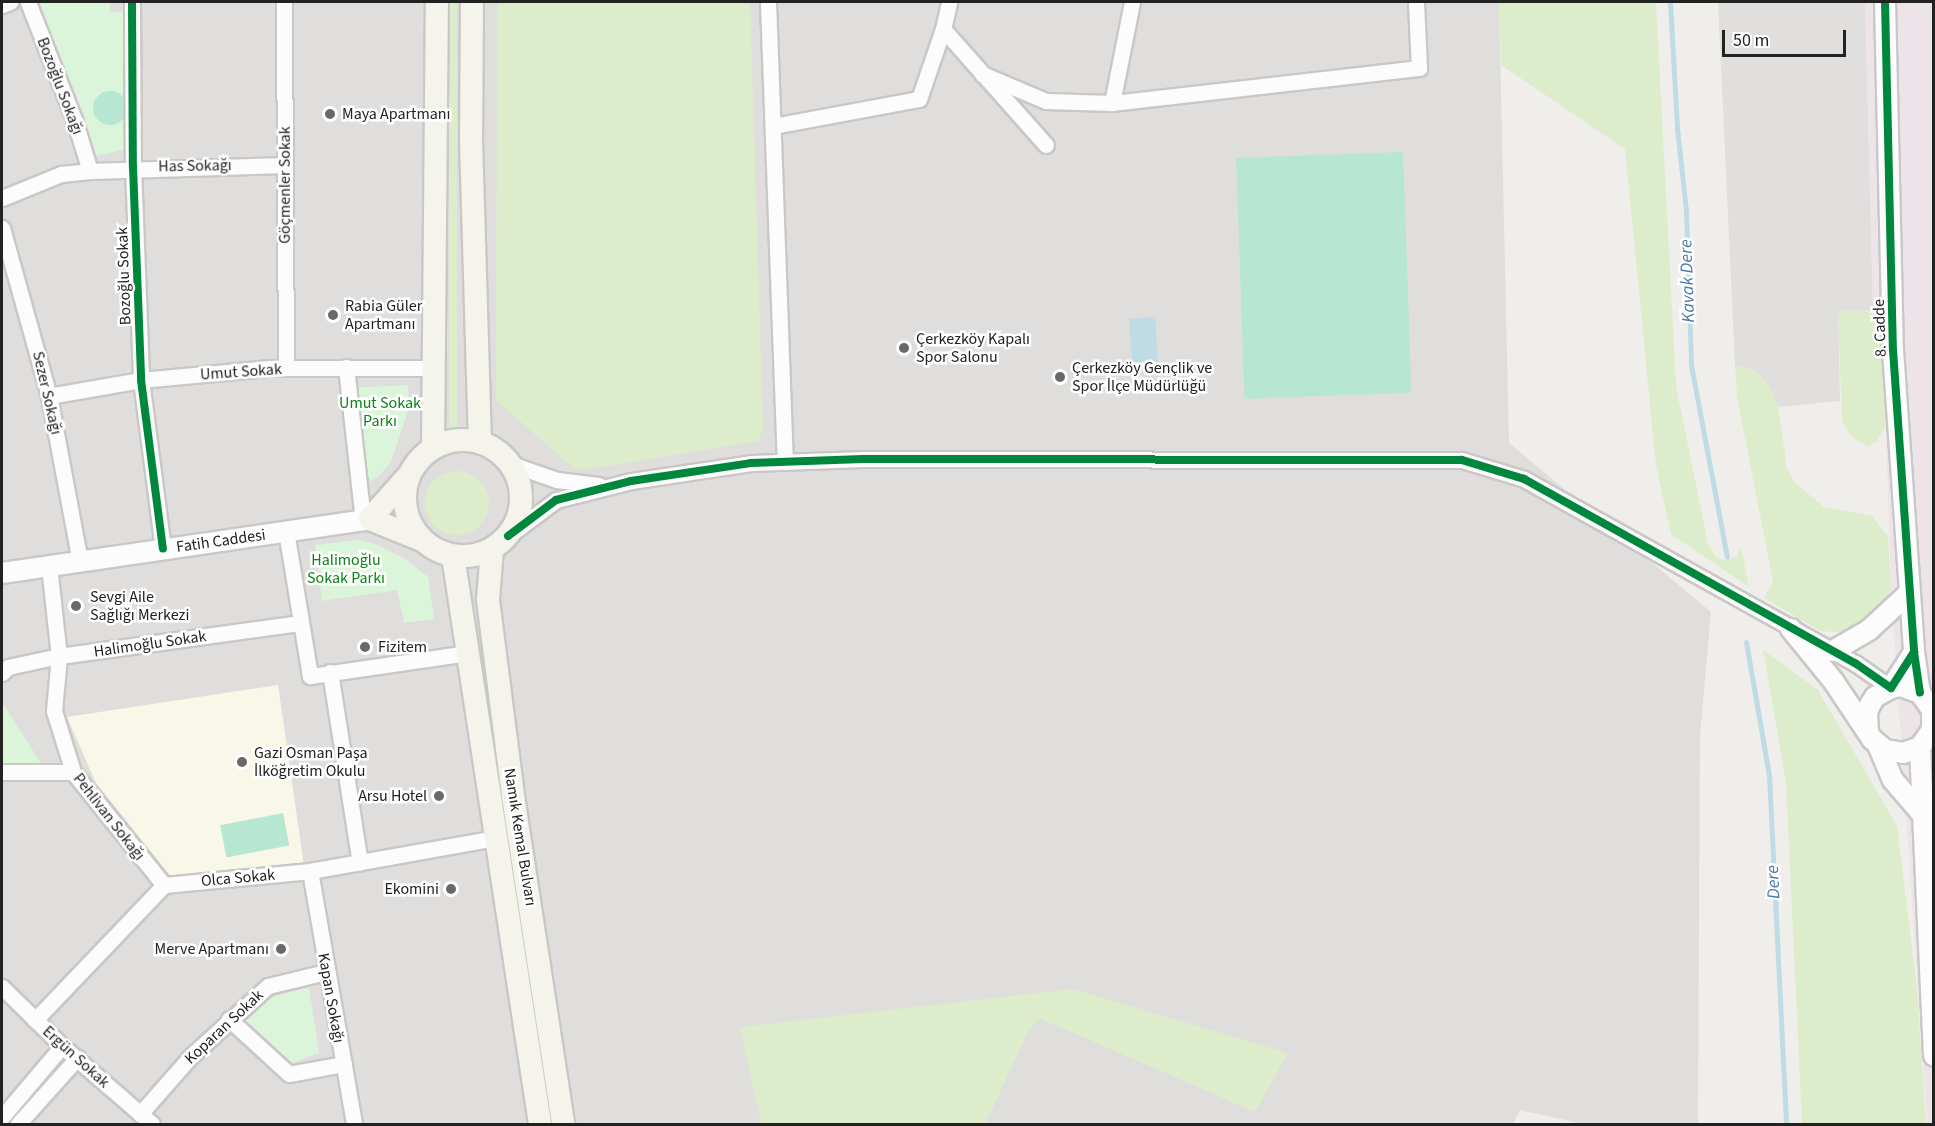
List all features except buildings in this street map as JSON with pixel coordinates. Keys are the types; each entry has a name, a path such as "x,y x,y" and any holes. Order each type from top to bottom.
{"main road":[{"path":"433,448 437,2"},
{"path":"472,2 471,140 480,442"},
{"path":"449,441 480,442 497,450 511,464 520,481 522,501 518,520 500,542 473,556 453,556 436,550 422,540 367,520 410,474 419,460 433,448 449,441"},
{"path":"410,474 405,491 406,509 412,526 422,540"},
{"name":"Namık Kemal Bulvarı","path":"500,542 488,600 513,796 563,1125"},
{"name":"Namık Kemal Bulvarı","path":"453,556 540,1125"}],"street":[{"path":"2,5 10,2"},
{"name":"Bozoğlu Sokağı","path":"28,2 75,122 90,171"},
{"name":"Bozoğlu Sokak","path":"132,2 133,167 141,380 163,549"},
{"name":"Göçmenler Sokak","path":"284,2 286,368"},
{"path":"768,2 784,462"},
{"path":"773,126 919,99 943,29 949,2"},
{"path":"1112,104 1132,2"},
{"path":"982,74 1046,101 1112,104 1419,68 1416,2"},
{"name":"8. Cadde","path":"1885,2 1893,350 1914,652 1927,700"},
{"path":"943,29 1046,146"},
{"name":"Has Sokağı","path":"2,198 61,174 133,167 285,165"},
{"name":"Sezer Sokağı","path":"2,228 50,396 80,561"},
{"path":"346,367 367,520"},
{"name":"Umut Sokak","path":"50,396 141,380 286,368 433,368"},
{"path":"500,542 556,500 608,486 751,463 863,459 1462,460 1524,480 1833,651 1891,687 1901,686 1927,700 1933,720 1933,730 1920,747 1912,751 1894,753 1873,738 1867,713 1875,697 1891,687 1914,652"},
{"path":"511,464 557,480 608,486"},
{"name":"Fatih Caddesi","path":"2,573 367,520"},
{"path":"286,531 310,676 467,653"},
{"name":"Pehlivan Sokağı","path":"49,566 59,656 54,711 73,772 164,885"},
{"path":"1833,651 1869,630 1909,593"},
{"name":"Halimoğlu Sokak","path":"2,673 8,667 59,656 301,623"},
{"path":"1791,629 1834,682 1873,738 1893,780 1923,815"},
{"path":"330,672 360,862"},
{"path":"1920,747 1934,1056"},
{"path":"2,772 73,772"},
{"name":"Olca Sokak","path":"164,885 310,871 496,838"},
{"name":"Kapan Sokağı","path":"310,871 354,1125"},
{"path":"35,1020 164,885"},
{"name":"Koparan Sokak","path":"140,1114 191,1056 228,1019 268,986 326,972"},
{"name":"Ergün Sokak","path":"2,987 62,1046 152,1125"},
{"path":"228,1019 289,1074 344,1064"},
{"path":"2,1117 62,1046"},
{"path":"18,1125 77,1058"}],"shaded area":[{"path":"2,2 1499,2 1509,443 1711,612 1700,735 1698,1124 1584,1124 1520,1110 1513,1124 2,1124"},
{"path":"1718,2 1865,2 1873,310 1838,311 1840,401 1778,407 1770,387 1756,371 1735,365"},
{"path":"1865,2 1933,2 1933,1124 1927,1124 1891,590 1882,310 1873,310"},
{"path":"584,613 609,754 567,761 543,620"},
{"path":"278,685 304,866 172,878 96,783 67,717"},
{"path":"654,840 679,1015 645,1020 620,845"},
{"path":"607,846 632,1022 603,1026 578,850"},
{"path":"400,994 421,1124 365,1124 346,1003"},
{"path":"740,1027 761,1124 594,1124 584,1054"}],"green space":[{"path":"37,2 110,2 110,12 125,12 128,149 95,156"},
{"path":"449,2 457,2 457,433 449,433"},
{"path":"497,2 750,2 763,430 758,441 588,469 573,468 496,400"},
{"path":"1499,2 1656,2 1676,386 1708,544 1717,558 1724,560 1736,558 1741,547 1749,587 1671,534 1656,466 1625,149 1501,65"},
{"path":"110,91 122,96 127,108 122,120 110,125 98,120 93,108 98,96"},
{"path":"1403,152 1411,393 1245,399 1236,158"},
{"path":"1882,310 1886,426 1877,441 1868,447 1851,436 1842,421 1838,311"},
{"path":"1735,365 1755,371 1770,387 1778,407 1787,468 1794,482 1824,507 1872,516 1888,536 1891,590 1886,599 1846,633 1821,631 1764,598 1773,581 1737,397"},
{"name":"Umut Sokak Parkı","path":"408,385 409,408 391,462 379,476 362,486 350,388"},
{"path":"457,471 475,477 483,485 489,503 483,521 475,529 457,535 439,529 431,521 425,503 431,485 439,477"},
{"name":"Halimoğlu Sokak Parkı","path":"358,540 375,544 404,558 428,577 434,619 404,623 397,590 322,601 315,545"},
{"path":"1763,650 1818,690 1897,826 1917,989 1926,1124 1802,1124 1786,782"},
{"path":"2,702 42,765 2,766"},
{"path":"283,813 289,845 226,858 220,825"},
{"path":"309,987 319,1053 289,1064 240,1018 265,999"},
{"path":"1073,989 1288,1053 1255,1112 1039,1018 1028,1032 985,1124 761,1124 740,1027"}],"water":[{"path":"1155,317 1158,363 1132,365 1129,319"}],"waterway":[{"name":"Kavak Dere","path":"1670,2 1677,128 1686,211 1691,365 1727,557"},
{"name":"Dere","path":"1746,642 1769,775 1786,1124"}],"cycle path":[{"path":"132,2 133,167 141,380 163,549"},
{"path":"1885,2 1893,350 1914,652"},
{"path":"508,536 556,500 631,481 751,463 863,459 1462,460 1524,479 1855,663 1891,688 1914,652 1920,693"}],"place":[{"name":"Maya Apartmanı","path":"330,114"},
{"name":"Rabia Güler Apartmanı","path":"333,315"},
{"name":"Çerkezköy Kapalı Spor Salonu","path":"904,348"},
{"name":"Çerkezköy Gençlik ve Spor İlçe Müdürlüğü","path":"1060,377"},
{"name":"Sevgi Aile Sağlığı Merkezi","path":"76,606"},
{"name":"Fizitem","path":"365,647"},
{"name":"Gazi Osman Paşa İlköğretim Okulu","path":"242,762"},
{"name":"Arsu Hotel","path":"439,796"},
{"name":"Ekomini","path":"451,889"},
{"name":"Merve Apartmanı","path":"281,949"}]}
